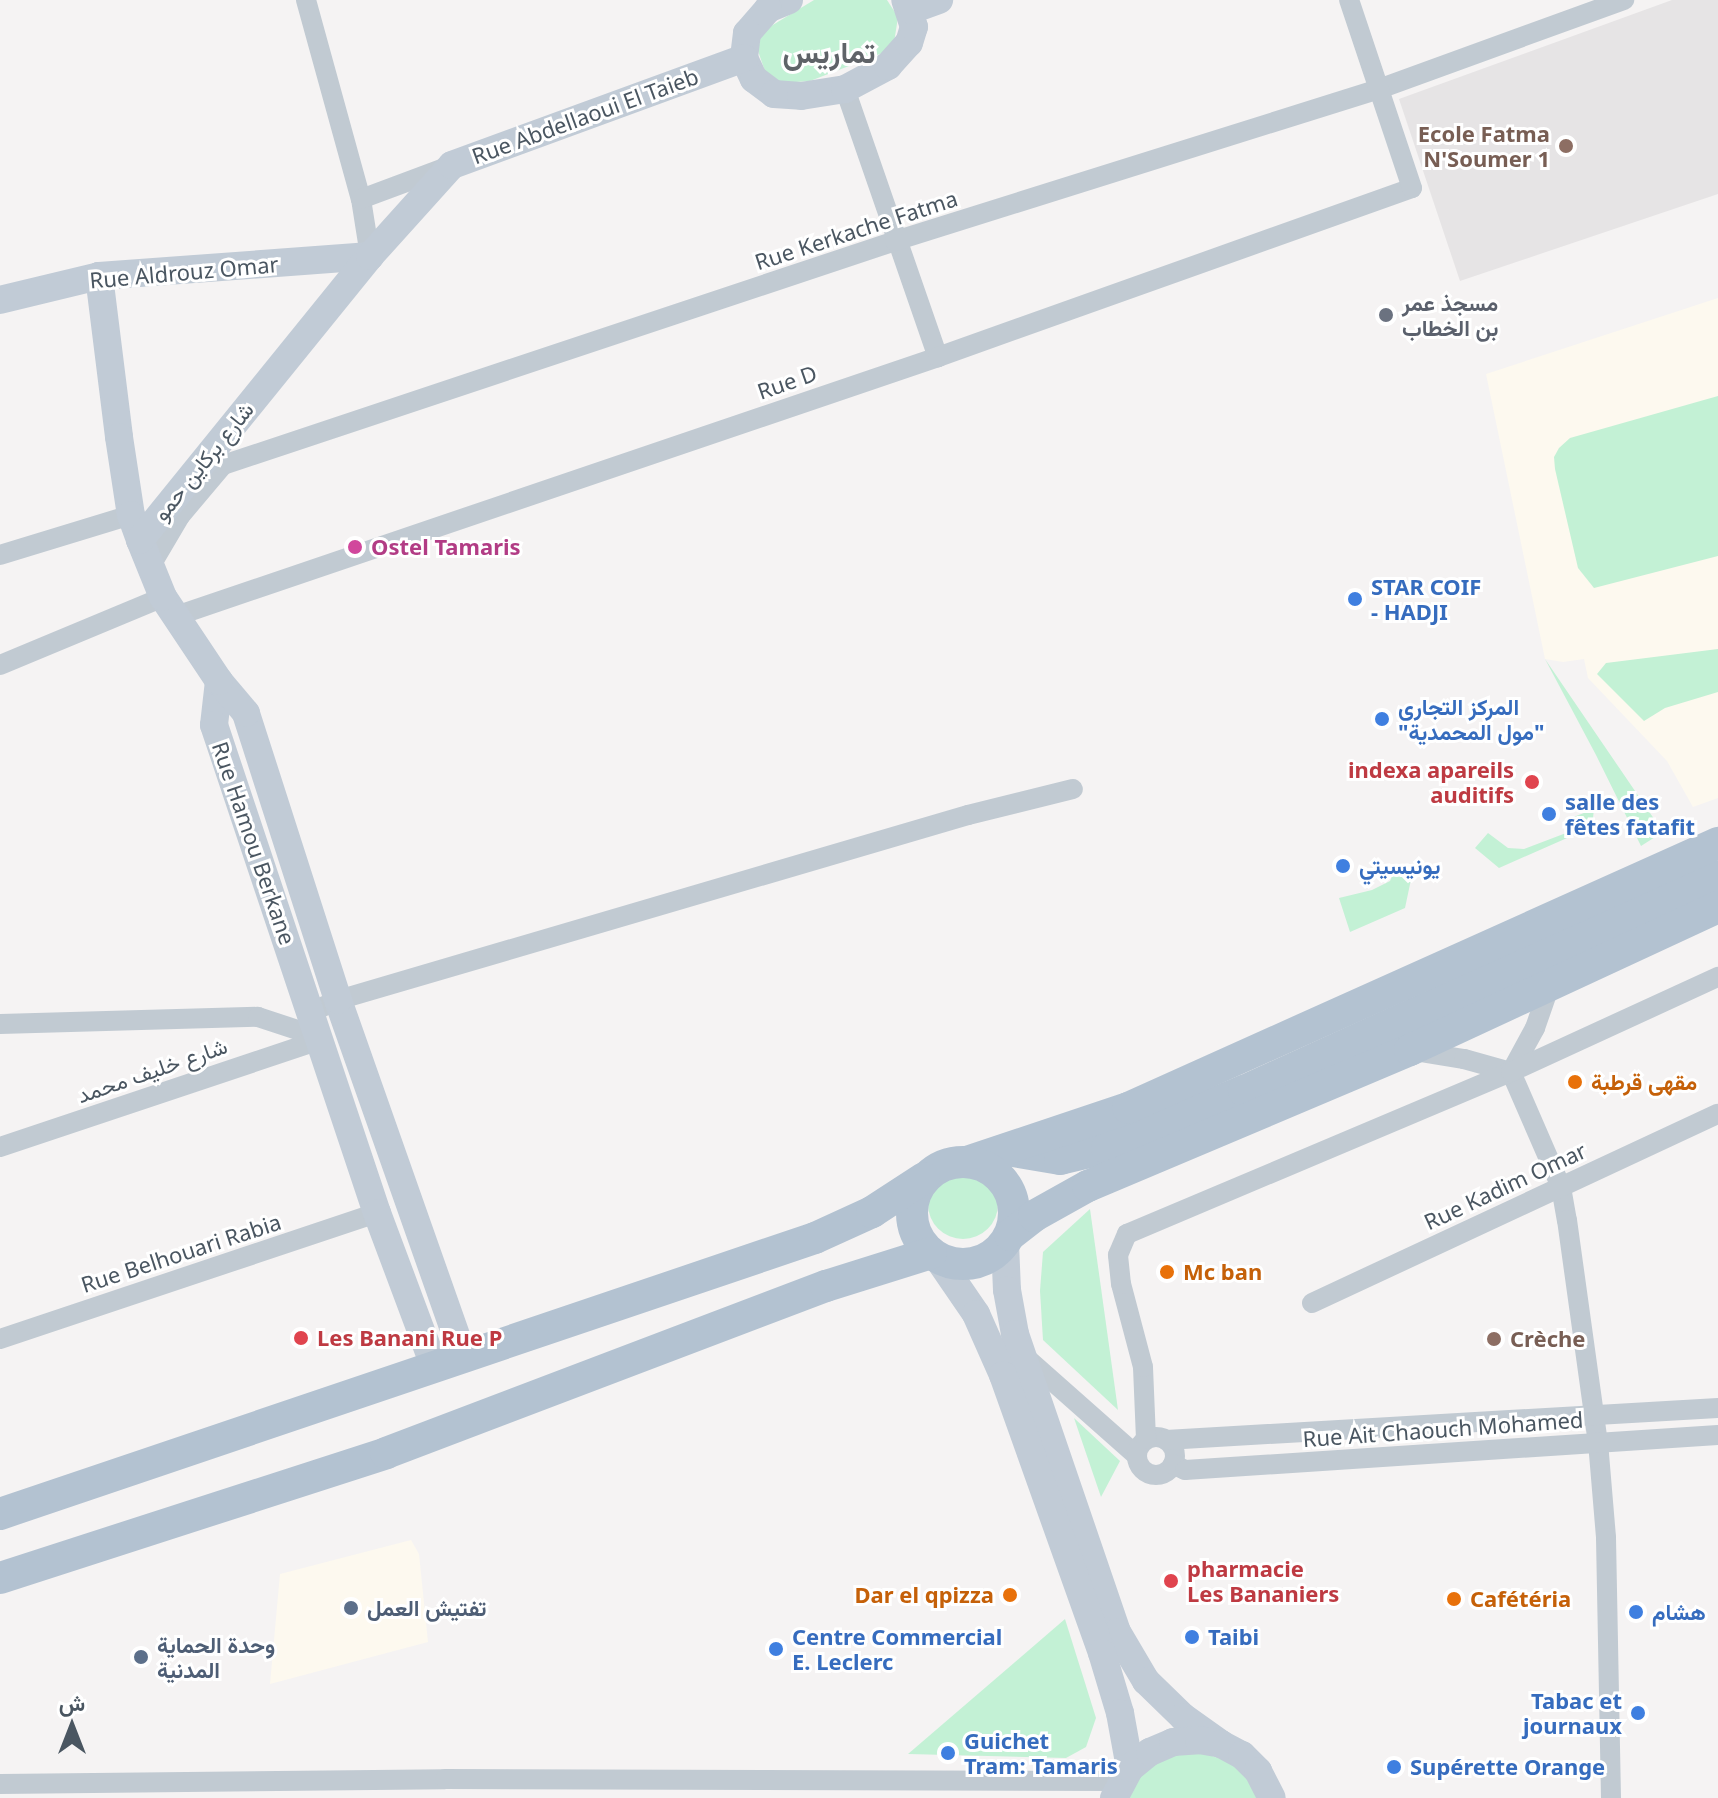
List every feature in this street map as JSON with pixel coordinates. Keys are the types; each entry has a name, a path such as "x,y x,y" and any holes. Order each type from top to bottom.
{"main road":[{"path":"0,1514 450,1363 844,1226 938,1168 1011,1150 1166,1091 1718,843"},
{"path":"1011,1150 1060,1159 1107,1148 1244,1091 1718,876"},
{"path":"924,1178 916,1190 911,1217 914,1231 934,1255 949,1263 975,1263 988,1258 1034,1216 1088,1186 1410,1050 1718,907"},
{"path":"970,1161 999,1175 1009,1188 1015,1219 1008,1239"},
{"path":"844,1226 867,1272"},
{"path":"0,1578 386,1453 867,1272 934,1255"}],"street":[{"path":"306,0 361,199 370,256"},
{"path":"789,0 768,9 747,33 744,58 754,79 774,94 801,96 845,89 888,66 909,43 914,27 908,5 939,0"},
{"path":"1349,0 1379,89"},
{"name":"Rue Kerkache Fatma","path":"192,476 895,241 1379,89 1624,0"},
{"name":"Rue Abdellaoui El Taieb","path":"370,256 452,165 744,58"},
{"path":"845,89 895,241 938,357"},
{"name":"Rue D","path":"0,665 169,606 938,357 1412,188 1379,89"},
{"path":"361,199 452,165"},
{"name":"Rue Aldrouz Omar","path":"0,300 99,276 370,256"},
{"name":"شارع بركاين حمو","path":"219,681 169,606 136,528 192,476 370,256"},
{"path":"0,555 136,528 99,276"},
{"path":"150,567 180,516 223,465"},
{"name":"Rue Hamou Berkane","path":"219,681 246,713 450,1363"},
{"name":"Rue Hamou Berkane","path":"219,681 214,725 377,1213 450,1363"},
{"name":"شارع خليف محمد","path":"0,1147 316,1030 338,1000 953,819 1073,789"},
{"path":"1150,1445 1143,1367 1121,1284 1118,1255 1127,1234 1511,1072 1718,977"},
{"path":"1511,1072 1535,1028 1550,985"},
{"path":"0,1024 258,1017 316,1030"},
{"path":"1410,1050 1464,1059 1511,1072"},
{"path":"1511,1072 1561,1187 1598,1442 1606,1538 1611,1798"},
{"name":"Rue Kadim Omar","path":"1312,1303 1718,1114"},
{"name":"Rue Belhouari Rabia","path":"0,1339 377,1213"},
{"path":"1008,1239 1010,1311 1022,1355 1109,1609 1133,1663 1183,1717 1242,1755 1288,1798"},
{"path":"934,1255 976,1314 1018,1413 1109,1675 1122,1782"},
{"path":"1022,1355 1150,1445 1175,1453 1173,1464"},
{"path":"1150,1445 1718,1408"},
{"name":"Rue Ait Chaouch Mohamed","path":"1150,1445 1140,1467 1151,1474 1164,1473 1173,1464 1185,1470 1718,1435"},
{"path":"0,1784 445,1779 1122,1782 1150,1752 1173,1742 1199,1740 1221,1744"},
{"path":"1258,1771 1272,1798"}],"shaded area":[{"name":"Ecole Fatma N'Soumer 1","path":"1672,0 1718,0 1718,194 1460,281 1399,99"},
{"path":"1718,298 1718,798 1693,807 1667,761 1588,678 1584,659 1563,662 1545,659 1486,374"},
{"name":"تفتيش العمل","path":"411,1540 419,1554 428,1642 270,1684 280,1574"}],"green space":[{"path":"814,0 887,0 898,17 893,49 810,81 782,83 766,74 758,51 761,32"},
{"path":"1718,396 1718,556 1594,588 1578,568 1555,469 1554,457 1559,448 1570,438"},
{"path":"1718,649 1718,692 1665,708 1644,721 1597,674 1606,663"},
{"path":"1545,659 1663,832 1641,846 1596,755"},
{"path":"1594,809 1592,827 1499,868 1475,848 1488,833 1508,848 1524,849 1574,830 1571,818"},
{"path":"1413,870 1405,908 1350,932 1339,898 1372,890 1390,881 1394,872"},
{"path":"970,1169 992,1184 998,1204 996,1218 988,1229 977,1237 956,1239 938,1229 930,1218 928,1197 938,1179 949,1171"},
{"path":"1090,1209 1118,1410 1043,1340 1040,1291 1043,1252"},
{"path":"1074,1418 1120,1461 1101,1497"},
{"path":"1065,1619 1096,1718 1086,1747 1066,1758 908,1754"},
{"path":"1177,1753 1202,1753 1225,1760 1243,1773 1258,1798 1126,1798 1136,1779 1154,1762"}],"place":[{"name":"Ecole Fatma N'Soumer 1","path":"1566,146"},
{"name":"مسجذ عمر بن الخطاب","path":"1386,315"},
{"name":"Ostel Tamaris","path":"355,547"},
{"name":"STAR COIF - HADJI","path":"1355,599"},
{"name":"المركز التجاري \"مول المحمدية\"","path":"1382,719"},
{"name":"indexa apareils auditifs","path":"1532,782"},
{"name":"salle des fêtes fatafit","path":"1549,814"},
{"name":"يونيسيتي","path":"1343,866"},
{"name":"مقهى قرطبة","path":"1575,1082"},
{"name":"Mc ban","path":"1167,1272"},
{"name":"Les Banani Rue P","path":"301,1338"},
{"name":"Crèche","path":"1494,1339"},
{"name":"pharmacie Les Bananiers","path":"1171,1581"},
{"name":"Dar el qpizza","path":"1010,1595"},
{"name":"Cafétéria","path":"1454,1599"},
{"name":"تفتيش العمل","path":"351,1608"},
{"name":"هشام","path":"1636,1612"},
{"name":"Taibi","path":"1192,1637"},
{"name":"Centre Commercial E. Leclerc","path":"776,1649"},
{"name":"وحدة الحماية المدنية","path":"141,1657"},
{"name":"Tabac et journaux","path":"1638,1713"},
{"name":"Guichet Tram: Tamaris","path":"948,1753"},
{"name":"Supérette Orange","path":"1394,1767"}],"district":[{"name":"تماريس","path":"829,52"}]}
